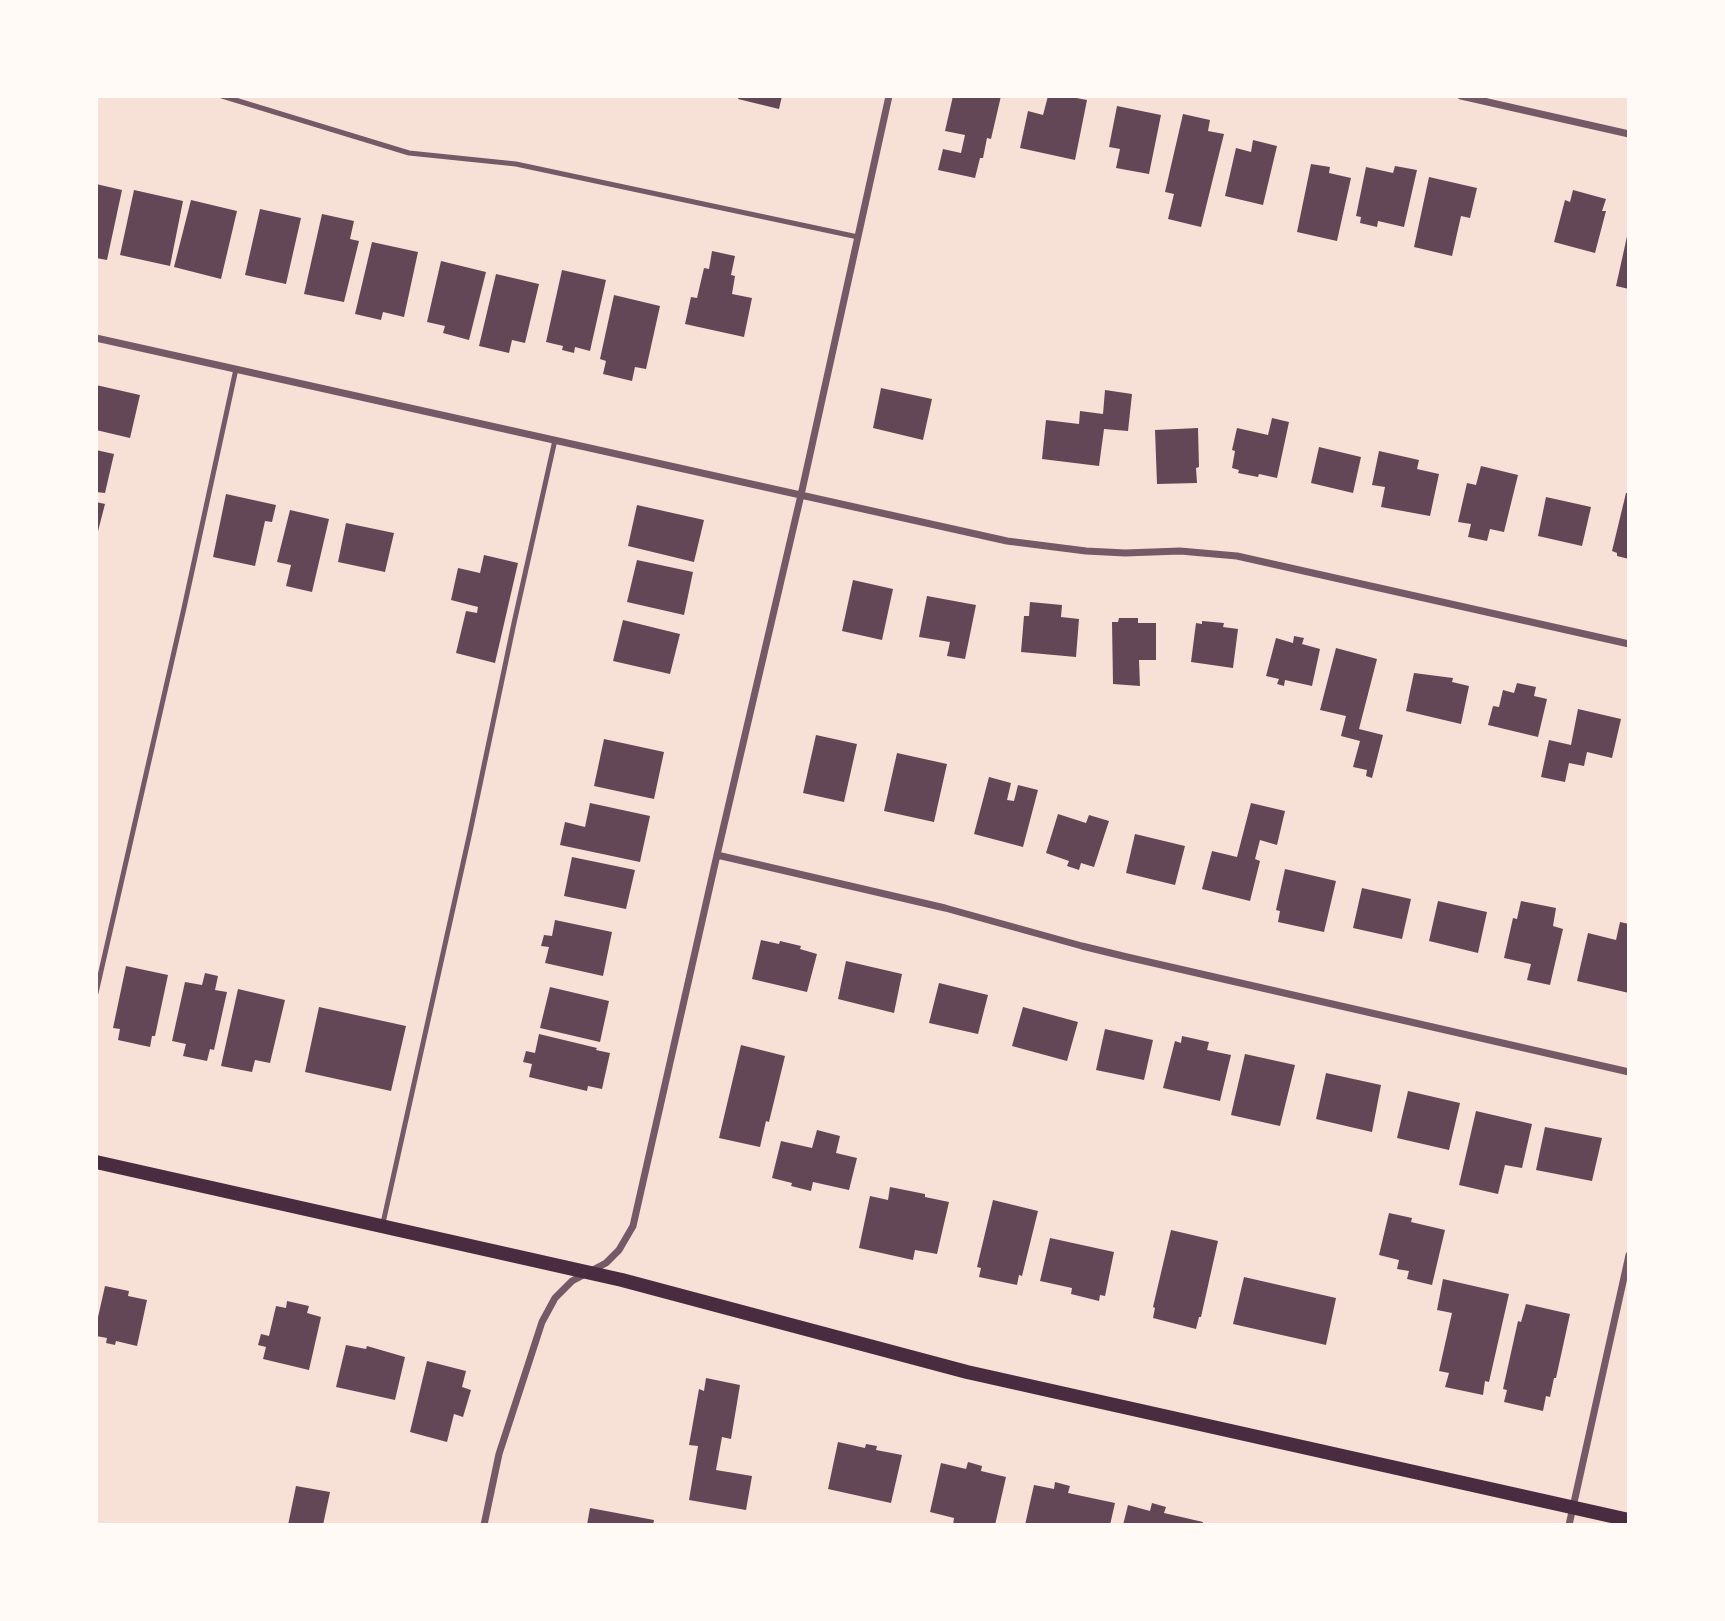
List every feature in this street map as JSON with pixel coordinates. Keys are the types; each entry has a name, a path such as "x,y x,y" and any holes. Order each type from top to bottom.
{"main road":[{"path":"96,1162 587,1272 967,1371 1629,1520"}],"street":[{"path":"484,1525 499,1454 542,1322 555,1298 572,1281 606,1263 619,1250 633,1226 801,495 889,96"},
{"path":"1461,96 1629,134"},
{"path":"96,338 1007,541 1099,552 1181,551 1252,559 1629,644"},
{"path":"717,855 954,910 1082,947 1629,1072"},
{"path":"1569,1525 1629,1255"}],"lane":[{"path":"222,96 408,153 516,164 858,237"},
{"path":"96,993 236,369"},
{"path":"382,1225 555,440"}],"building":[{"path":"739,96 782,96 779,109 738,99"},
{"path":"953,96 1001,96 991,139 987,138 975,178 938,170 943,149 961,153 965,135 945,131"},
{"path":"1048,96 1087,100 1075,160 1020,148 1028,111 1043,115"},
{"path":"1117,106 1161,115 1149,174 1116,168 1120,149 1109,147"},
{"path":"1183,114 1210,120 1208,131 1224,134 1201,227 1168,219 1174,194 1165,192"},
{"path":"1253,140 1277,146 1263,205 1225,196 1236,148 1251,152"},
{"path":"1311,164 1330,167 1329,173 1351,178 1337,241 1297,232"},
{"path":"1395,166 1417,170 1404,227 1378,221 1377,227 1360,223 1361,217 1356,216 1366,167 1393,173"},
{"path":"1429,177 1477,188 1470,218 1461,216 1452,256 1414,247"},
{"path":"96,184 122,190 107,260 96,258"},
{"path":"134,190 183,201 170,266 120,255"},
{"path":"1573,190 1606,199 1602,211 1606,211 1595,253 1554,242 1565,200 1570,202"},
{"path":"191,200 237,211 221,279 174,267"},
{"path":"260,209 301,218 286,284 245,275"},
{"path":"322,214 354,221 350,239 359,241 344,302 304,294"},
{"path":"1629,232 1629,289 1616,286"},
{"path":"372,242 418,252 404,317 383,312 381,320 355,314"},
{"path":"712,251 735,256 731,275 735,276 732,294 752,298 744,337 685,324 691,297 697,298 704,268 709,269"},
{"path":"441,261 486,272 469,340 443,333 445,326 427,322"},
{"path":"562,270 606,280 590,351 575,347 574,353 562,350 563,346 546,342"},
{"path":"496,274 539,284 525,343 512,340 509,353 479,346"},
{"path":"614,295 660,306 646,369 635,367 632,381 603,374 606,361 600,359"},
{"path":"96,385 140,395 130,438 96,430"},
{"path":"881,388 932,399 923,440 873,428"},
{"path":"1105,390 1132,394 1128,431 1104,429 1099,466 1042,459 1046,420 1079,424 1080,411 1103,414"},
{"path":"1272,418 1289,422 1277,478 1238,473 1239,470 1232,468 1235,451 1232,450 1237,428 1268,435"},
{"path":"1198,428 1197,483 1157,484 1155,430"},
{"path":"1319,447 1361,457 1353,493 1311,483"},
{"path":"96,450 114,454 105,493 96,492"},
{"path":"1379,451 1419,460 1417,469 1439,474 1430,516 1381,507 1385,487 1372,485"},
{"path":"1481,466 1518,475 1504,532 1490,529 1487,541 1468,537 1471,524 1458,522 1467,483 1476,485"},
{"path":"1626,493 1629,493 1629,559 1617,556 1617,553 1612,551"},
{"path":"226,494 276,505 272,522 265,521 255,566 213,557"},
{"path":"1546,497 1591,507 1582,546 1538,536"},
{"path":"96,502 105,504 97,535 96,534"},
{"path":"637,505 704,520 694,562 628,546"},
{"path":"290,510 329,519 312,592 286,586 291,565 277,562"},
{"path":"346,523 394,533 385,572 338,562"},
{"path":"484,555 518,563 495,663 456,653 466,611 477,613 478,607 451,600 458,568 480,573"},
{"path":"637,560 693,572 684,615 627,602"},
{"path":"853,580 893,589 882,640 842,631"},
{"path":"927,596 976,605 965,659 947,656 950,642 919,637"},
{"path":"1030,602 1062,605 1061,617 1079,619 1076,657 1021,652 1024,616 1029,616"},
{"path":"1119,618 1138,618 1138,623 1156,623 1156,660 1139,660 1140,686 1113,684 1112,622 1118,622"},
{"path":"623,620 680,634 670,674 613,661"},
{"path":"1202,621 1224,623 1223,627 1238,629 1233,668 1191,662 1196,623 1202,624"},
{"path":"1294,636 1304,638 1302,644 1320,649 1312,686 1285,680 1284,686 1277,684 1279,679 1266,676 1276,638 1293,643"},
{"path":"1336,648 1377,659 1359,729 1383,735 1372,778 1366,776 1367,770 1353,767 1360,741 1341,736 1346,716 1320,710"},
{"path":"1414,673 1453,678 1452,682 1469,686 1461,724 1406,711"},
{"path":"1517,683 1536,687 1534,696 1547,699 1538,737 1488,725 1493,706 1499,707 1503,690 1514,693"},
{"path":"1578,709 1621,719 1612,758 1587,752 1584,766 1569,763 1565,782 1541,777 1549,740 1571,745"},
{"path":"816,735 857,744 844,802 803,793"},
{"path":"604,739 664,752 654,799 594,786"},
{"path":"897,753 947,764 934,822 884,811"},
{"path":"989,777 1011,783 1007,800 1014,801 1018,785 1038,790 1023,847 974,834"},
{"path":"590,803 650,816 640,862 560,845 565,822 585,827"},
{"path":"1251,803 1285,811 1277,845 1260,840 1255,859 1260,861 1250,901 1202,889 1212,851 1237,857"},
{"path":"1058,814 1086,823 1089,815 1109,821 1094,867 1081,863 1079,870 1067,866 1069,861 1046,853"},
{"path":"1135,834 1185,846 1175,885 1126,873"},
{"path":"572,857 635,870 626,909 564,896"},
{"path":"1285,869 1336,881 1324,932 1278,922 1280,911 1276,910"},
{"path":"1362,888 1411,899 1402,939 1353,928"},
{"path":"1438,901 1487,912 1478,953 1429,941"},
{"path":"1521,901 1556,908 1553,926 1563,929 1550,985 1527,980 1531,964 1504,958 1513,918 1517,919"},
{"path":"555,920 612,932 603,976 545,963 549,947 541,946 544,935 552,936"},
{"path":"1620,922 1629,924 1629,993 1577,981 1588,933 1616,940"},
{"path":"761,940 801,946 800,949 817,954 807,992 752,979"},
{"path":"846,961 902,974 894,1013 838,999"},
{"path":"126,966 168,975 155,1036 152,1036 150,1047 118,1040 120,1029 113,1028"},
{"path":"205,973 218,976 215,990 227,992 214,1050 210,1049 207,1061 183,1056 186,1044 172,1041 185,982 202,985"},
{"path":"939,983 988,995 978,1034 929,1023"},
{"path":"550,987 609,1001 600,1042 540,1028"},
{"path":"238,989 285,1000 270,1063 255,1060 252,1072 221,1066"},
{"path":"319,1007 406,1026 391,1091 305,1072"},
{"path":"1023,1007 1078,1022 1067,1061 1012,1046"},
{"path":"1105,1029 1153,1040 1144,1080 1096,1070"},
{"path":"539,1034 610,1053 602,1089 588,1086 587,1091 529,1077 532,1064 523,1062 526,1051 535,1053"},
{"path":"1182,1036 1209,1042 1207,1050 1231,1055 1220,1101 1163,1088 1175,1041 1181,1043"},
{"path":"741,1045 785,1056 760,1147 719,1138"},
{"path":"1245,1054 1295,1065 1280,1126 1231,1115"},
{"path":"1326,1073 1381,1085 1372,1132 1316,1119"},
{"path":"1408,1091 1460,1103 1449,1150 1397,1138"},
{"path":"1476,1111 1532,1124 1522,1168 1505,1165 1498,1194 1459,1185"},
{"path":"1545,1127 1602,1138 1592,1181 1536,1170"},
{"path":"817,1130 840,1136 836,1153 857,1158 849,1190 813,1182 811,1191 772,1178 781,1141 812,1148"},
{"path":"890,1187 949,1202 937,1254 915,1250 913,1260 859,1248 870,1196 888,1200"},
{"path":"993,1200 1038,1211 1022,1276 1019,1275 1017,1285 979,1277 981,1268 977,1267"},
{"path":"1389,1213 1412,1218 1411,1222 1445,1230 1432,1285 1407,1279 1409,1271 1397,1269 1399,1260 1379,1255"},
{"path":"1171,1230 1218,1241 1196,1329 1153,1318 1153,1307"},
{"path":"1050,1238 1114,1252 1105,1296 1100,1295 1099,1301 1071,1294 1072,1288 1040,1281"},
{"path":"1244,1277 1336,1298 1326,1345 1233,1324"},
{"path":"1443,1279 1509,1294 1489,1382 1485,1381 1483,1395 1445,1387 1449,1373 1439,1371 1452,1313 1437,1310"},
{"path":"105,1286 129,1291 128,1296 147,1300 137,1346 116,1341 115,1345 106,1343 107,1338 96,1336"},
{"path":"287,1301 309,1306 307,1313 321,1317 309,1370 263,1359 266,1347 258,1345 261,1334 269,1336 276,1306 286,1308"},
{"path":"1526,1304 1570,1314 1556,1378 1550,1397 1546,1396 1543,1411 1504,1402 1507,1390 1503,1389 1518,1321 1521,1322"},
{"path":"346,1345 366,1349 367,1346 405,1357 395,1400 336,1387"},
{"path":"427,1361 466,1371 462,1387 471,1390 463,1417 454,1414 447,1442 410,1432"},
{"path":"706,1378 740,1385 731,1439 722,1437 716,1470 752,1476 746,1510 689,1500 698,1446 689,1445 699,1389 704,1391"},
{"path":"838,1442 865,1448 866,1444 877,1446 876,1450 902,1455 891,1503 828,1489"},
{"path":"968,1462 982,1466 981,1471 1006,1477 995,1525 953,1525 954,1518 930,1512 941,1463 966,1469"},
{"path":"1055,1482 1070,1486 1068,1493 1115,1503 1110,1525 1025,1525 1034,1485 1054,1489"},
{"path":"296,1486 330,1492 323,1525 288,1525"},
{"path":"1152,1503 1166,1507 1164,1513 1203,1522 1202,1525 1123,1525 1128,1505 1150,1511"},
{"path":"590,1508 654,1520 653,1525 587,1525"}]}
